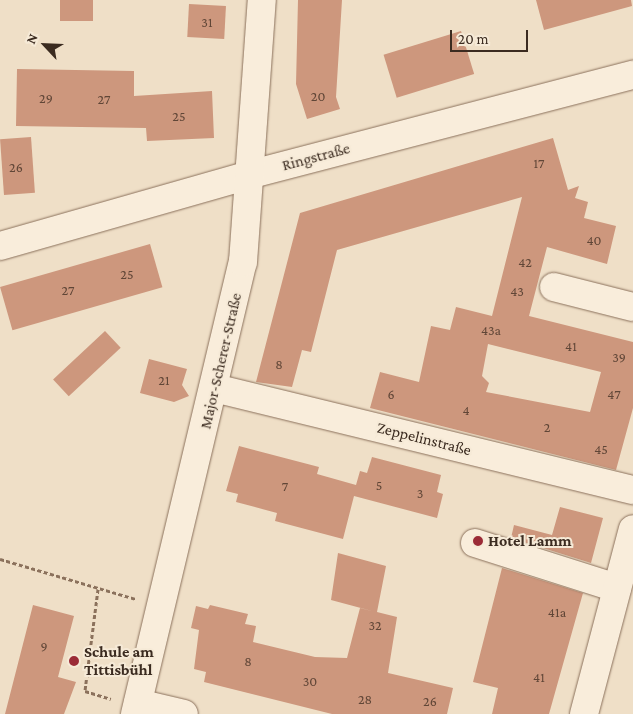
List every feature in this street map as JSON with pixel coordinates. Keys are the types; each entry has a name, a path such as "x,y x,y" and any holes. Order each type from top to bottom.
{"street":[{"name":"Major-Scherer-Straße","path":"136,708 163,607 243,262 252,174 262,0"},
{"name":"Ringstraße","path":"0,246 252,174 633,74"},
{"path":"554,286 633,307"},
{"name":"Zeppelinstraße","path":"214,388 633,490"},
{"path":"584,714 633,530"},
{"path":"474,543 617,588"},
{"path":"136,708 184,714"}],"path":[{"path":"0,559 163,607"},
{"path":"98,589 86,691 136,708"}],"building":[{"path":"60,0 93,0 93,21 60,21"},
{"path":"298,0 342,0 336,97 340,109 307,119 296,84"},
{"path":"536,0 631,0 632,6 544,30"},
{"path":"189,4 226,6 224,39 187,37"},
{"path":"461,31 474,74 397,98 384,55"},
{"path":"17,69 134,71 134,96 212,91 214,138 147,141 146,128 16,126"},
{"path":"31,137 35,193 4,195 0,139"},
{"path":"553,138 568,190 579,186 575,198 588,202 584,218 616,226 607,264 547,247 529,316 633,342 633,408 616,470 370,408 380,372 419,382 431,326 450,330 456,307 492,316 522,197 337,250 311,352 302,350 292,387 256,382 300,213","holes":["488,344 601,372 590,412 486,392 489,383 482,376"]},
{"path":"150,244 162,287 12,330 0,287"},
{"path":"105,331 121,348 69,396 53,379"},
{"path":"149,359 187,369 182,385 189,396 174,402 140,393"},
{"path":"239,446 319,467 317,474 356,485 360,471 367,473 372,457 441,475 437,492 443,494 437,518 354,496 343,539 275,521 277,513 236,502 238,494 226,491"},
{"path":"560,507 603,518 591,563 511,538 514,525 552,535"},
{"path":"338,553 386,566 377,612 397,617 388,673 453,688 447,714 332,714 204,682 206,672 194,669 199,630 191,628 196,606 208,609 210,605 248,614 245,624 256,626 253,642 315,657 347,658 360,608 372,611 331,600"},
{"path":"502,568 583,593 549,714 492,714 498,688 473,682"},
{"path":"33,605 74,616 58,677 76,682 64,714 5,714"}],"place":[{"name":"Hotel Lamm","path":"478,541"},
{"name":"Schule am Tittisbühl","path":"74,661"}]}
